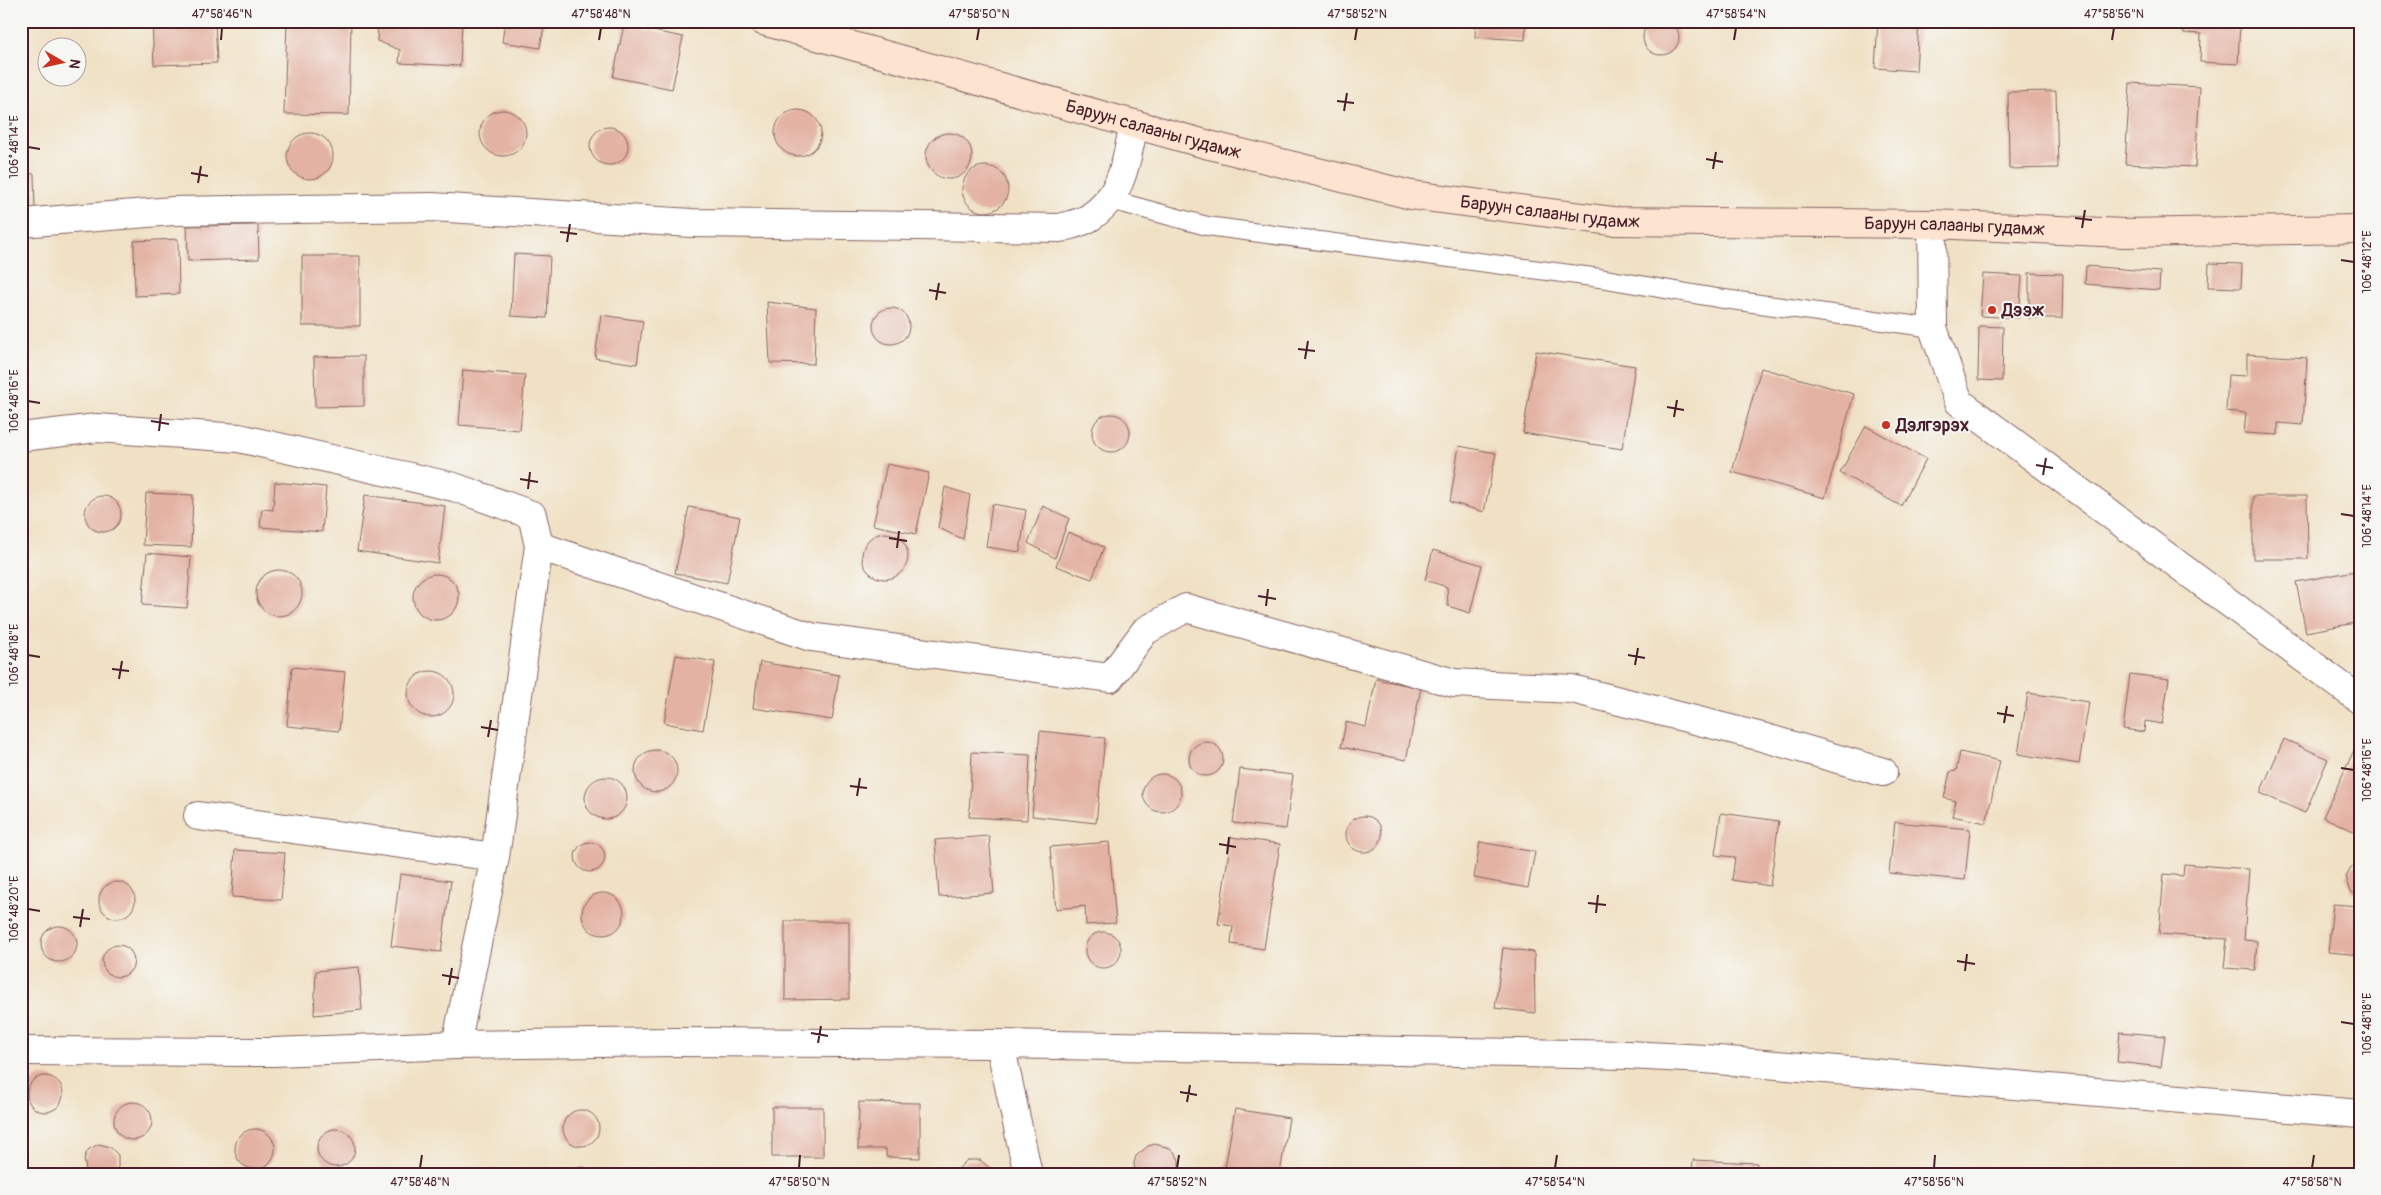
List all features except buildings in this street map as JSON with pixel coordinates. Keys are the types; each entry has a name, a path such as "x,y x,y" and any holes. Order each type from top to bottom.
{"main road":[{"name":"Баруун салааны гудамж","path":"762,21 1209,145 1411,195 1612,220 1932,224 2124,233 2360,229"}],"street":[{"path":"21,224 173,211 432,207 692,223 1060,228 1088,218 1112,200 1122,177 1134,124"},
{"path":"1932,224 1933,328 1959,402 2360,700"},
{"path":"21,437 98,428 239,438 454,487 532,515 539,546 495,858 456,1045"},
{"path":"539,546 811,637 1110,678 1145,631 1186,608 1454,683 1572,689 1762,737 1883,772"},
{"path":"198,816 495,858"},
{"path":"21,1051 274,1052 456,1045 676,1042 1000,1044 1638,1055 2360,1114"},
{"path":"1000,1044 1028,1174"}],"lane":[{"path":"1112,200 1207,226 1600,278 1717,298 1933,328"}],"place":[{"name":"Дээж","path":"1992,310"},
{"name":"Дэлгэрэх","path":"1886,425"}]}
